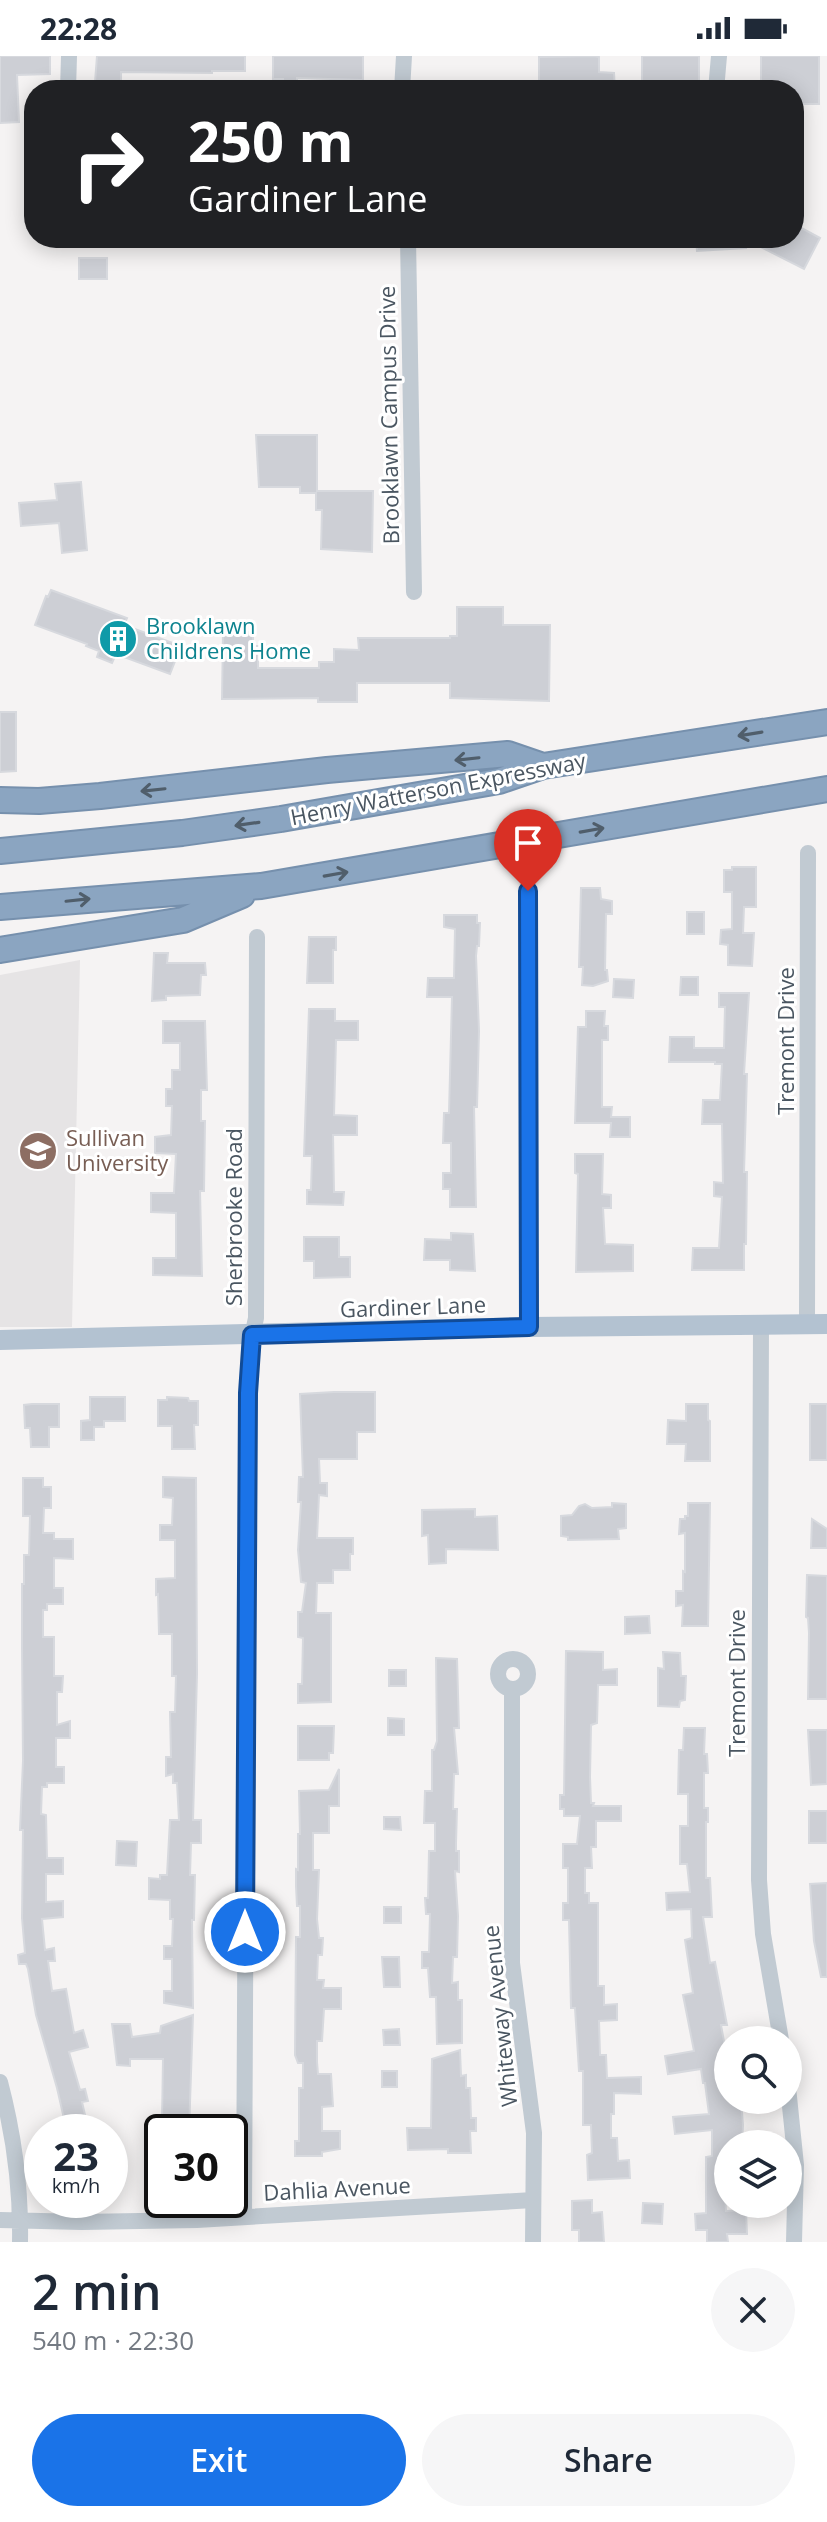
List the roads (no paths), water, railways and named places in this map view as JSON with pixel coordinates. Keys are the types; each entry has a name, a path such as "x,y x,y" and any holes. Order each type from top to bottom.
{"highway":[{"name":"Henry Watterson Expressway","path":"0,851 182,833 293,818 499,781 543,766 827,722"},
{"path":"0,800 39,801 100,796 327,770 508,754 543,766"},
{"path":"0,907 261,886 827,789"},
{"path":"0,950 183,920 261,886"}],"main road":[{"name":"Gardiner Lane","path":"0,1340 529,1327 817,1324"}],"street":[{"path":"68,80 69,56"},
{"path":"403,80 404,56"},
{"path":"717,80 719,56"},
{"name":"Brooklawn Campus Drive","path":"408,248 414,592"},
{"name":"Tremont Drive","path":"808,853 817,1324"},
{"path":"528,891 529,1327"},
{"name":"Sherbrooke Road","path":"244,2114 248,1393 256,1318 257,937"},
{"name":"Tremont Drive","path":"761,1325 759,1880 763,1934 779,2026"},
{"name":"Whiteway Avenue","path":"512,1689 512,1963 533,2120 533,2242"},
{"path":"0,2082 19,2184 20,2242"},
{"path":"791,2114 796,2165 794,2242"},
{"name":"Dahlia Avenue","path":"248,2217 533,2200"},
{"name":"Dahlia Avenue","path":"0,2220 135,2222 222,2218"}],"place":[{"name":"Brooklawn Childrens Home","path":"118,639"},
{"name":"Sullivan University","path":"38,1151"}]}
